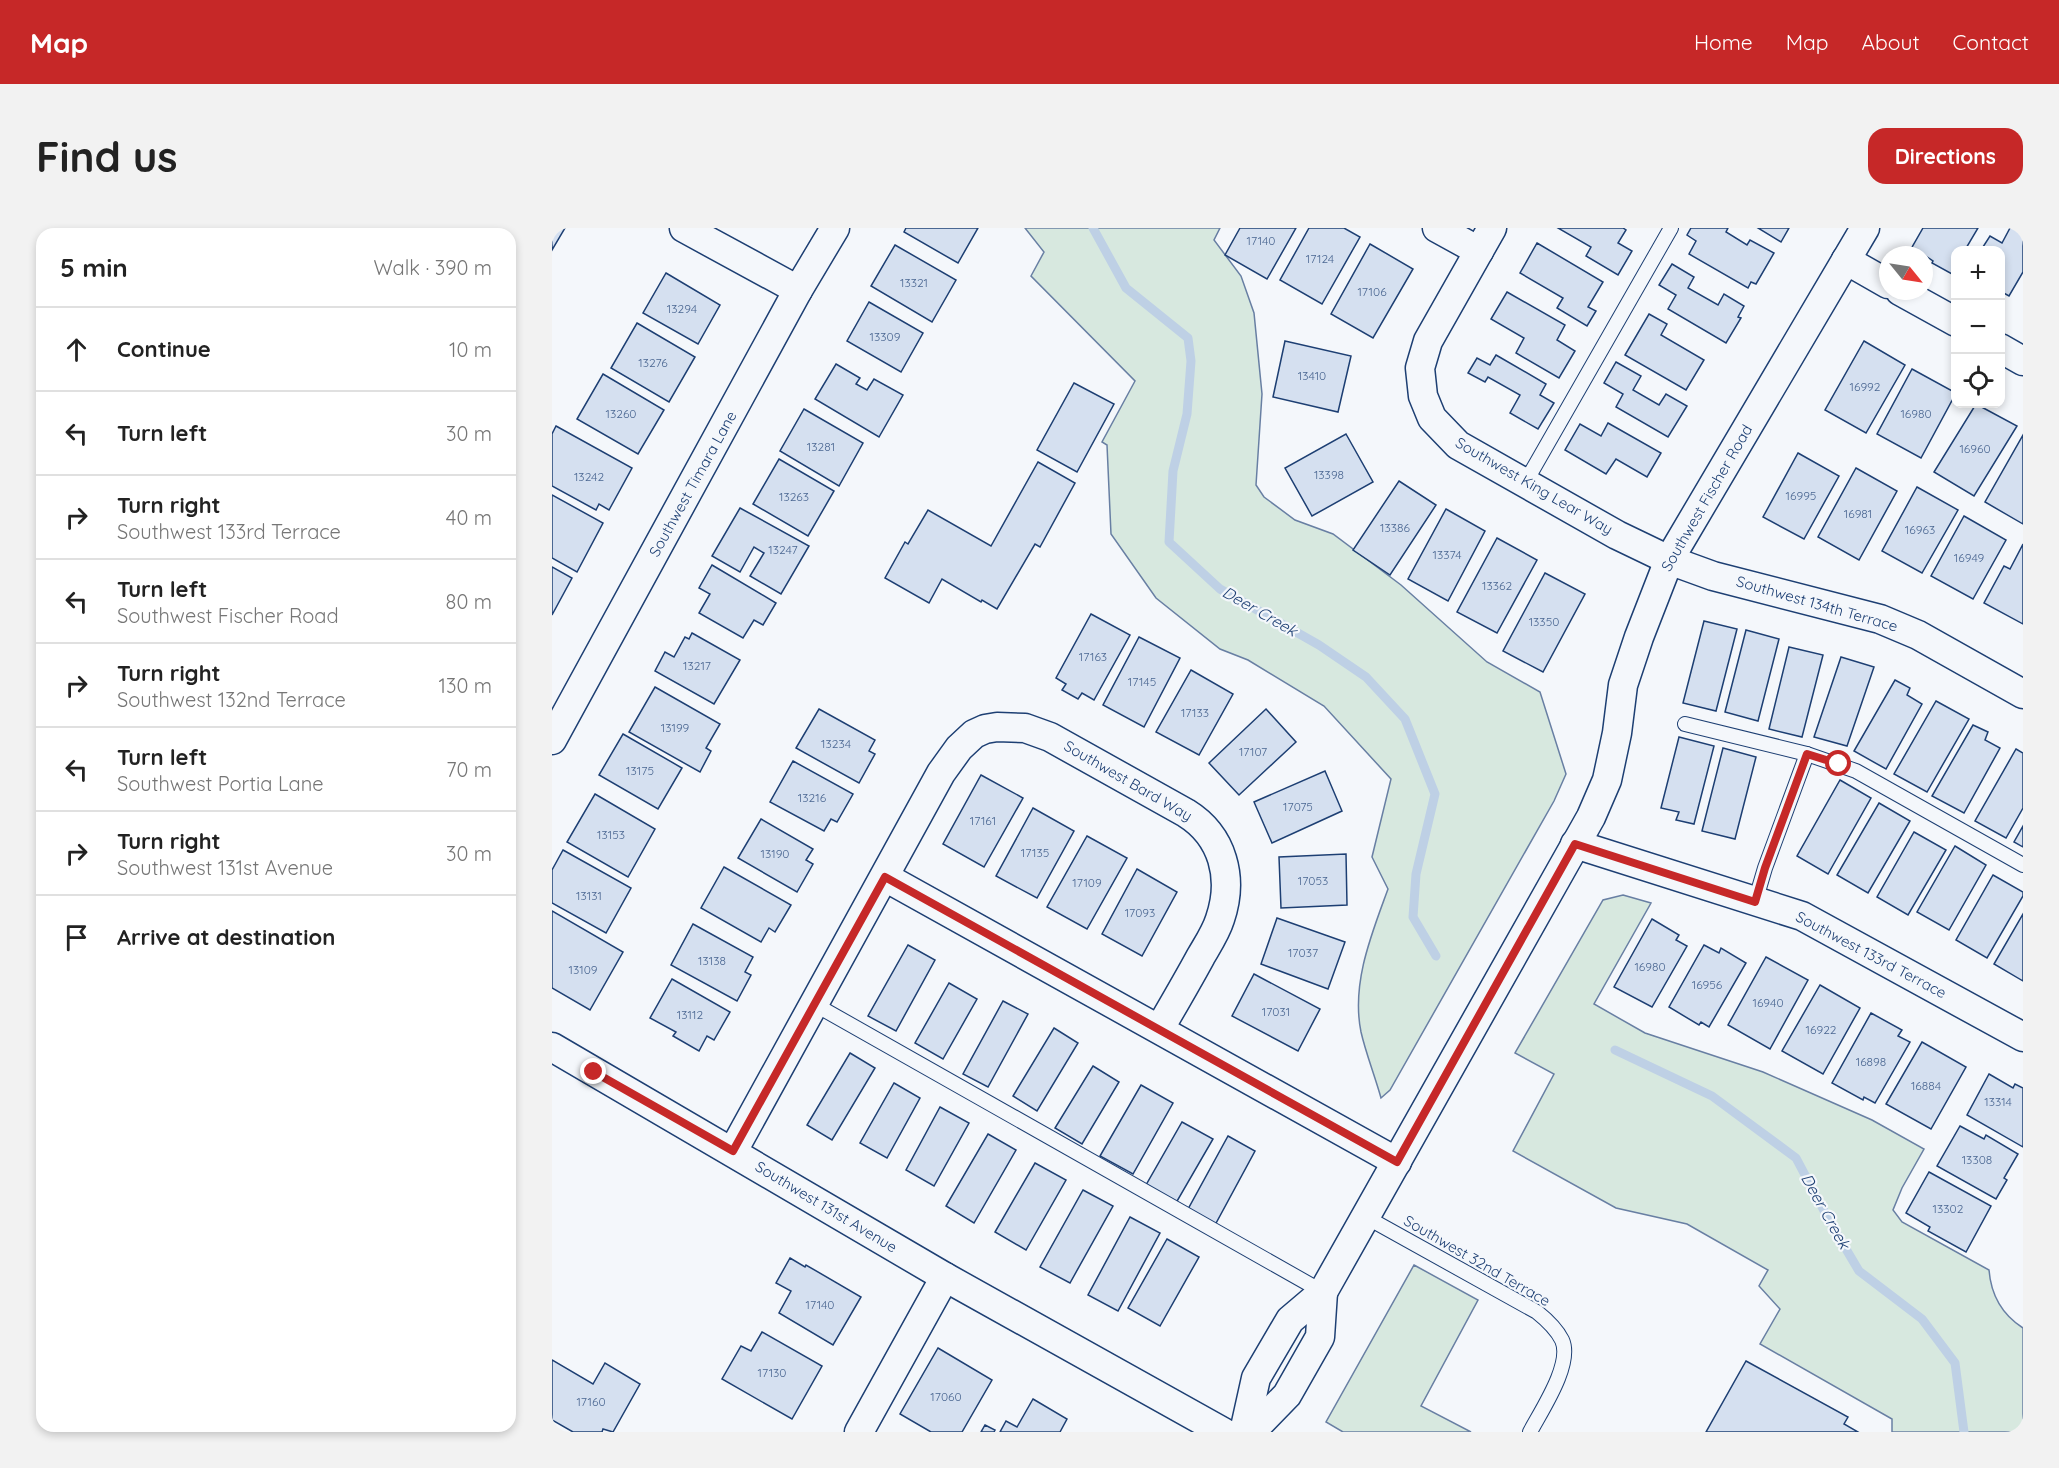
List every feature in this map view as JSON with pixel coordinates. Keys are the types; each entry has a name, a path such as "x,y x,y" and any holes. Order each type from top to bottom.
{"street":[{"path":"684,228 798,290"},
{"name":"Southwest Timara Lane","path":"552,740 798,290 835,228"},
{"path":"1437,228 1485,240"},
{"name":"Southwest Fischer Road","path":"1244,1432 1256,1378 1290,1320 1323,1292 1591,817 1608,780 1623,685 1639,636 1669,560 1865,228"},
{"name":"Southwest King Lear Way","path":"1485,240 1428,341 1420,368 1423,396 1432,418 1458,445 1617,535 1669,560"},
{"path":"1846,260 1879,279"},
{"path":"1916,300 1951,319"},
{"path":"2005,350 2023,361"},
{"name":"Southwest 134th Terrace","path":"1669,560 1713,576 1880,619 1918,635 2023,694"},
{"name":"Southwest Bard Way","path":"885,877 941,773 959,747 974,734 985,729 1025,728 1044,734 1197,820 1213,837 1222,858 1225,894 1220,919 1160,1028"},
{"name":"Southwest 133rd Terrace","path":"1575,844 1802,916 2023,1037"},
{"path":"733,1151 885,877 1160,1028 1397,1162"},
{"name":"Southwest 131st Avenue","path":"552,1047 945,1277 1223,1432"},
{"path":"859,1432 945,1277"},
{"name":"Southwest Fischer Road","path":"1251,1432 1287,1395 1320,1337 1323,1292"}],"lane":[{"path":"1525,483 1671,228"},
{"path":"1685,724 1807,754 1856,771 2023,865"},
{"path":"1755,902 1765,868 1807,754"},
{"path":"814,1004 1323,1292"},
{"name":"Southwest 32nd Terrace","path":"1366,1217 1537,1312 1552,1324 1563,1342 1562,1369 1530,1432"}],"shaded area":[{"path":"1025,228 1220,228 1214,240 1241,276 1254,313 1262,394 1256,485 1264,497 1295,520 1333,534 1401,585 1487,662 1540,692 1566,774 1554,801 1390,1090 1381,1098 1361,1032 1359,995 1365,959 1388,889 1372,857 1391,779 1324,706 1248,660 1220,649 1156,598 1111,534 1107,445 1102,442 1135,381 1031,276 1044,252"},
{"path":"1623,895 1651,903 1594,1004 1645,1033 1763,1072 1872,1120 1924,1149 1902,1188 1893,1210 1902,1222 1989,1270 1992,1288 1998,1303 2015,1323 2023,1328 2023,1432 1892,1432 1892,1419 1760,1344 1780,1309 1759,1286 1768,1270 1687,1224 1616,1208 1513,1151 1554,1074 1515,1053 1603,900"},
{"path":"1414,1265 1478,1300 1421,1406 1471,1432 1343,1432 1326,1422"}],"building":[{"path":"552,228 565,228 552,250"},
{"path":"906,228 978,228 958,263 904,232"},
{"path":"1240,228 1296,228 1267,279 1225,255"},
{"path":"1309,228 1344,228 1360,237 1322,304 1280,280"},
{"path":"1558,228 1623,228 1626,230 1618,243 1632,251 1618,275 1586,256 1591,247"},
{"path":"1691,228 1728,228 1726,232 1747,245 1750,240 1774,253 1756,284 1751,282 1748,288 1689,254 1696,241 1687,235"},
{"path":"1758,228 1789,228 1781,242"},
{"path":"1923,228 1978,228 1967,246 1951,246 1951,273 1933,264 1933,246 1913,246"},
{"path":"2010,228 2023,228 2023,272 2009,296 2005,294 2005,246 1984,246 1990,236 2002,243"},
{"path":"1537,243 1603,282 1588,307 1596,311 1587,326 1557,308 1563,298 1520,273"},
{"path":"1370,244 1413,269 1373,338 1331,314"},
{"path":"895,245 956,280 932,322 871,286"},
{"path":"1672,264 1694,277 1688,288 1718,305 1724,294 1744,306 1738,317 1741,318 1726,343 1668,309 1676,295 1659,285"},
{"path":"666,273 720,305 698,344 643,313"},
{"path":"1507,292 1565,325 1557,340 1575,351 1559,378 1516,353 1524,338 1491,319"},
{"path":"869,302 923,333 901,372 847,341"},
{"path":"1649,314 1667,324 1661,335 1704,360 1686,390 1625,355"},
{"path":"637,323 695,357 669,402 611,368"},
{"path":"1285,341 1351,356 1338,412 1273,397"},
{"path":"1864,341 1905,365 1866,433 1825,410"},
{"path":"1496,355 1546,384 1540,395 1554,403 1538,429 1510,413 1520,395 1488,377 1485,382 1468,373 1477,358 1490,365"},
{"path":"1616,362 1641,376 1633,390 1659,405 1666,394 1687,406 1668,437 1616,407 1623,394 1604,383"},
{"path":"836,364 860,378 856,384 867,390 874,379 903,395 879,437 815,399"},
{"path":"1912,369 1951,390 1951,402 1921,458 1877,434"},
{"path":"603,374 664,410 638,454 577,419"},
{"path":"1074,383 1114,404 1077,472 1037,450"},
{"path":"1974,408 1983,408 2017,426 1974,496 1934,472"},
{"path":"804,409 863,443 839,486 780,451"},
{"path":"1608,423 1661,453 1647,477 1616,459 1606,474 1565,450 1580,424 1601,436"},
{"path":"556,426 632,468 609,510 599,504 596,510 552,486 552,434"},
{"path":"1346,434 1373,482 1312,516 1285,468"},
{"path":"2023,435 2023,524 1985,502"},
{"path":"1798,453 1839,476 1804,539 1763,517"},
{"path":"779,459 834,491 808,536 753,504"},
{"path":"1038,462 1075,483 1040,547 1035,544 997,609 942,579 929,603 885,578 905,542 908,544 928,510 991,546"},
{"path":"1856,468 1897,491 1859,560 1818,537"},
{"path":"1399,481 1436,505 1390,575 1353,550"},
{"path":"1917,487 1958,510 1922,573 1882,551"},
{"path":"552,495 603,523 577,572 552,558"},
{"path":"740,508 809,546 781,594 750,576 764,553 754,547 740,572 712,556"},
{"path":"1446,509 1485,531 1448,601 1408,579"},
{"path":"1964,516 2006,540 1973,599 1931,576"},
{"path":"1497,538 1537,560 1497,633 1457,612"},
{"path":"2023,544 2023,624 1984,603 2004,566 2010,569"},
{"path":"712,565 776,603 763,625 754,620 743,638 699,613 710,594 699,588"},
{"path":"552,567 572,578 552,615"},
{"path":"1545,573 1585,594 1543,672 1503,651"},
{"path":"1091,614 1130,635 1094,700 1082,693 1078,699 1062,690 1066,684 1056,678"},
{"path":"1704,621 1737,629 1716,711 1683,703"},
{"path":"1746,630 1779,639 1758,721 1725,712"},
{"path":"692,633 740,660 714,704 655,671 665,652 674,657 685,637 689,639"},
{"path":"1139,637 1180,658 1144,727 1103,705"},
{"path":"1789,647 1823,655 1802,737 1769,729"},
{"path":"1841,657 1874,667 1847,746 1814,737"},
{"path":"1191,670 1233,694 1199,755 1156,732"},
{"path":"1895,680 1910,688 1907,695 1922,704 1886,769 1854,751"},
{"path":"655,687 720,724 706,748 711,751 700,772 629,732"},
{"path":"1936,701 1969,719 1927,792 1894,774"},
{"path":"819,709 875,740 869,751 875,754 859,783 796,748"},
{"path":"1266,709 1296,742 1239,795 1209,763"},
{"path":"1973,725 1988,732 1985,740 2000,748 1964,813 1932,796"},
{"path":"623,734 682,768 658,809 599,775"},
{"path":"1679,737 1714,746 1694,824 1676,820 1679,812 1661,808"},
{"path":"1723,748 1756,757 1735,839 1702,831"},
{"path":"2016,749 2023,753 2023,808 2006,838 1975,821"},
{"path":"793,761 853,794 837,822 831,819 824,831 770,802"},
{"path":"1325,771 1342,811 1272,843 1254,802"},
{"path":"981,775 1023,798 984,867 943,844"},
{"path":"1840,780 1871,798 1828,874 1797,856"},
{"path":"595,794 655,829 628,877 567,842"},
{"path":"1879,803 1910,821 1868,893 1837,875"},
{"path":"1033,808 1074,831 1037,898 996,876"},
{"path":"761,819 813,849 806,860 813,864 797,892 738,858"},
{"path":"2023,826 2023,847 2014,842"},
{"path":"1914,832 1946,850 1908,915 1877,897"},
{"path":"1087,836 1127,858 1087,929 1047,907"},
{"path":"1955,846 1986,865 1949,930 1917,912"},
{"path":"563,850 631,888 606,933 552,903 552,870"},
{"path":"1346,854 1347,905 1281,908 1279,857"},
{"path":"724,867 791,905 775,932 769,928 761,942 701,908"},
{"path":"1137,869 1177,892 1142,956 1102,934"},
{"path":"1993,875 2023,892 2023,896 1987,958 1956,940"},
{"path":"552,911 623,952 590,1010 552,988"},
{"path":"2023,914 2023,981 1994,964"},
{"path":"1277,918 1345,942 1328,989 1261,964"},
{"path":"1652,919 1679,935 1676,940 1687,946 1652,1007 1614,987"},
{"path":"693,924 753,957 745,972 751,975 737,1001 671,965"},
{"path":"908,945 935,960 896,1031 868,1016"},
{"path":"1704,945 1719,953 1721,948 1746,963 1709,1027 1701,1022 1699,1025 1669,1007"},
{"path":"1766,957 1808,980 1770,1049 1728,1025"},
{"path":"1254,974 1320,1009 1298,1051 1232,1016"},
{"path":"672,979 730,1012 714,1040 707,1036 699,1051 673,1036 676,1032 650,1018"},
{"path":"949,983 977,999 943,1059 915,1043"},
{"path":"1820,985 1860,1008 1823,1074 1782,1051"},
{"path":"1003,1001 1028,1014 988,1087 963,1074"},
{"path":"1871,1013 1902,1030 1898,1036 1910,1042 1875,1103 1864,1097 1863,1100 1832,1083"},
{"path":"1054,1028 1078,1043 1037,1111 1013,1096"},
{"path":"1922,1042 1966,1067 1931,1129 1886,1104"},
{"path":"850,1053 875,1068 832,1140 807,1125"},
{"path":"1093,1066 1119,1082 1082,1144 1055,1128"},
{"path":"1989,1074 2013,1088 2015,1084 2023,1088 2023,1147 1967,1115"},
{"path":"894,1083 920,1098 887,1158 860,1143"},
{"path":"1141,1085 1173,1103 1133,1174 1100,1156"},
{"path":"940,1107 969,1123 934,1186 906,1170"},
{"path":"1182,1122 1213,1139 1176,1203 1146,1185"},
{"path":"1960,1126 1984,1139 1986,1135 2018,1154 2004,1178 2007,1180 1996,1199 1937,1166"},
{"path":"988,1134 1016,1150 974,1223 946,1206"},
{"path":"1228,1136 1255,1151 1215,1225 1187,1211"},
{"path":"1035,1163 1066,1180 1026,1250 995,1232"},
{"path":"1929,1172 1991,1206 1966,1252 1928,1231 1930,1227 1906,1213"},
{"path":"1083,1190 1113,1206 1070,1283 1040,1267"},
{"path":"1130,1217 1160,1233 1118,1311 1088,1295"},
{"path":"1167,1239 1199,1257 1160,1326 1128,1308"},
{"path":"790,1258 861,1297 833,1345 779,1313 791,1291 776,1283"},
{"path":"762,1332 822,1366 792,1419 722,1379 741,1346 751,1351"},
{"path":"938,1348 992,1380 962,1432 931,1432 900,1414"},
{"path":"552,1360 593,1384 605,1363 640,1384 613,1432 603,1429 602,1432 573,1432 552,1420"},
{"path":"1746,1361 1848,1417 1844,1424 1858,1432 1706,1432"},
{"path":"1033,1399 1067,1419 1060,1432 1000,1432 1006,1421 1017,1427"},
{"path":"985,1425 995,1430 994,1432 981,1432"}],"waterway":[{"name":"Deer Creek","path":"1093,228 1126,288 1188,338 1191,361 1187,414 1173,471 1169,542 1220,589 1319,645 1366,677 1405,719 1435,794 1416,874 1413,917 1436,956"},
{"name":"Deer Creek","path":"1615,1050 1712,1096 1796,1158 1859,1271 1922,1319 1955,1363 1964,1432"}],"route":[{"path":"594,1072 733,1151 885,877 1160,1028 1397,1162 1575,844 1755,902 1765,868 1807,754 1839,764"}]}
